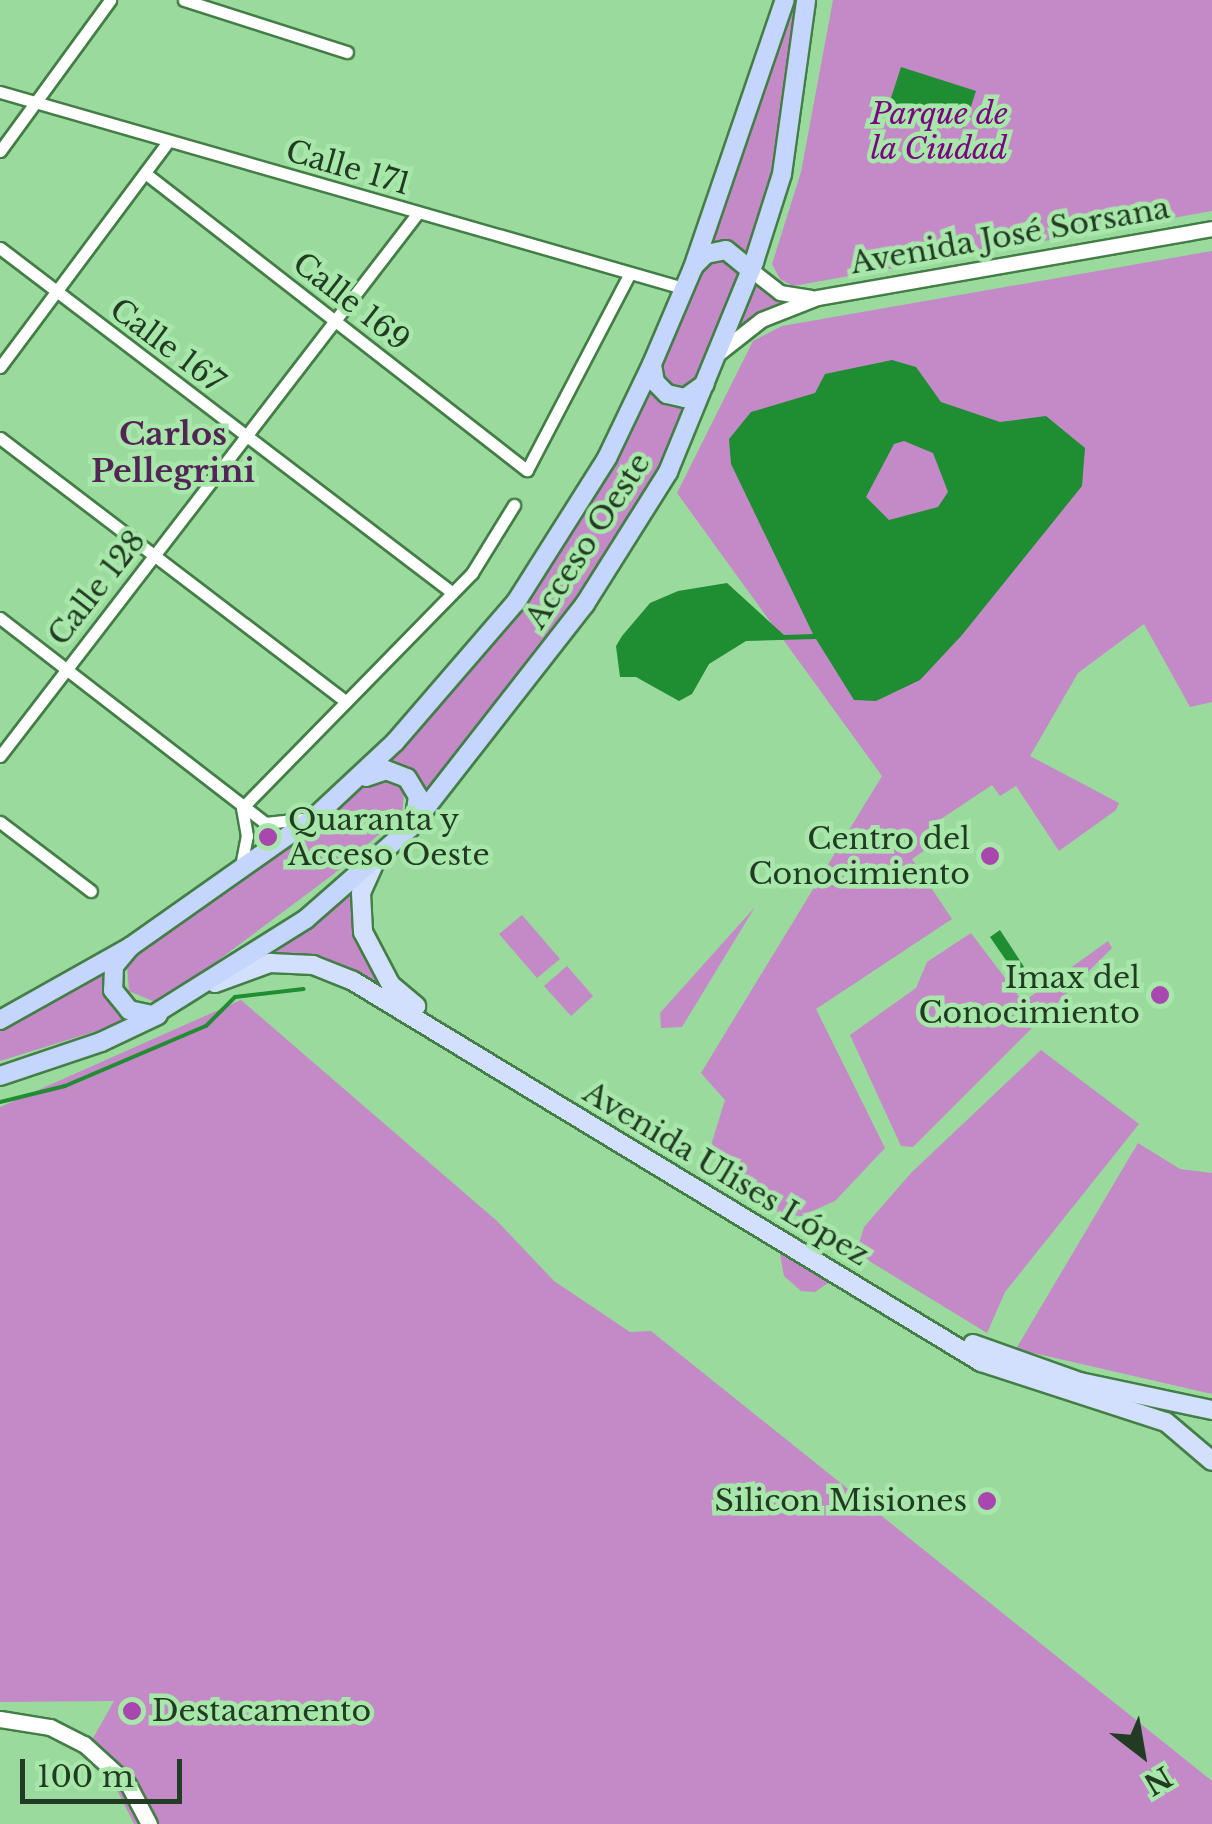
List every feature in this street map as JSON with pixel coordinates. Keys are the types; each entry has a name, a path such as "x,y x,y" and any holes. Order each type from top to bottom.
{"highway":[{"name":"Acceso Oeste","path":"0,1020 130,947 238,876 356,784 516,602 607,458 652,364 693,268 785,0"},
{"name":"Acceso Oeste","path":"0,1076 100,1042 167,1010 306,919 410,828 585,604 668,472 751,270 782,174 806,0"},
{"path":"693,268 719,250 738,254 751,270"},
{"path":"652,364 655,382 667,394 684,398 706,382"},
{"path":"356,784 386,770 406,778 419,808 410,828"},
{"path":"130,947 112,978 119,1001 140,1015 167,1010"}],"main road":[{"name":"Avenida Ulises López","path":"377,857 362,893 363,932 377,965 405,1000 985,1351 1080,1382 1212,1410"},
{"name":"Avenida Ulises López","path":"208,986 270,964 313,965 354,981 980,1362 1166,1422 1212,1461"},
{"path":"0,1719 50,1727 84,1744 128,1784 149,1824"}],"street":[{"path":"0,152 110,0"},
{"path":"184,0 347,52"},
{"name":"Calle 171","path":"0,92 683,288"},
{"path":"0,367 168,142"},
{"name":"Calle 169","path":"145,172 527,470 630,273"},
{"name":"Calle 128","path":"0,756 417,214"},
{"name":"Avenida José Sorsana","path":"720,353 762,320 818,298 1212,228"},
{"name":"Calle 167","path":"0,248 448,590"},
{"name":"Avenida José Sorsana","path":"751,270 780,293 818,298"},
{"path":"0,438 346,702"},
{"path":"242,808 448,590 472,573 514,505"},
{"path":"0,618 265,823 317,815"},
{"path":"238,876 247,836 242,808"},
{"path":"0,822 91,892"}],"green space":[{"path":"791,0 798,0 778,172 748,261 731,243 710,244"},
{"name":"Parque de la Ciudad","path":"833,0 1212,0 1212,211 793,286 780,279 772,264 801,172"},
{"path":"1212,251 1212,702 1190,707 1144,624 1078,673 1030,756 1119,803 1116,810 1059,851 1016,786 1000,796 992,785 929,827 938,841 912,859 952,919 816,1009 885,1148 835,1201 801,1216 781,1214 718,1173 712,1142 725,1100 701,1073 882,776 677,493 753,341 782,326"},
{"path":"727,257 740,275 702,377 684,388 672,387 657,364 701,262"},
{"path":"757,279 802,300 736,334"},
{"path":"651,371 690,401 662,470 581,602 419,813 421,793 378,768 517,604"},
{"path":"392,778 404,794 402,814 335,873 169,997 155,1002 129,991 127,965 140,950 369,782"},
{"path":"354,892 402,1001 777,1234 330,961 270,955"},
{"path":"755,907 682,1027 661,1028 660,1013"},
{"path":"522,915 560,959 537,978 499,934"},
{"path":"971,933 1023,1002 1108,941 1112,948 913,1147 901,1146 850,1035 916,988 927,962"},
{"path":"567,966 593,996 571,1016 544,986"},
{"path":"110,967 110,998 132,1020 0,1061 0,1029"},
{"path":"241,1000 497,1221 554,1281 630,1332 651,1331 1212,1781 1212,1824 134,1824 92,1740 114,1701 0,1702 0,1107"},
{"path":"1041,1050 1139,1124 1005,1292 987,1333 856,1253 864,1227 911,1173"},
{"path":"1138,1143 1180,1169 1212,1173 1212,1394 1016,1349"},
{"path":"779,1249 831,1281 815,1292 801,1291 784,1276"}],"shaded area":[{"path":"901,67 976,91 964,128 889,104"},
{"path":"892,360 916,367 941,402 1000,422 1046,416 1085,448 1082,486 962,635 920,680 876,701 854,700 816,639 746,641 709,664 692,694 679,701 636,677 620,677 616,646 622,636 650,603 678,591 727,583 784,635 813,634 731,464 729,439 751,412 815,393 825,374","holes":["904,441 933,453 948,492 938,507 889,520 866,497 894,444"]},
{"path":"1000,930 1032,979 1023,985 990,937"}],"waterway":[{"path":"0,1102 65,1086 206,1026 235,997 304,989"}],"place":[{"name":"Quaranta y Acceso Oeste","path":"268,837"},
{"name":"Centro del Conocimiento","path":"990,856"},
{"name":"Imax del Conocimiento","path":"1160,995"},
{"name":"Silicon Misiones","path":"987,1501"},
{"name":"Destacamento","path":"132,1711"}],"district":[{"name":"Carlos Pellegrini","path":"173,454"}]}
